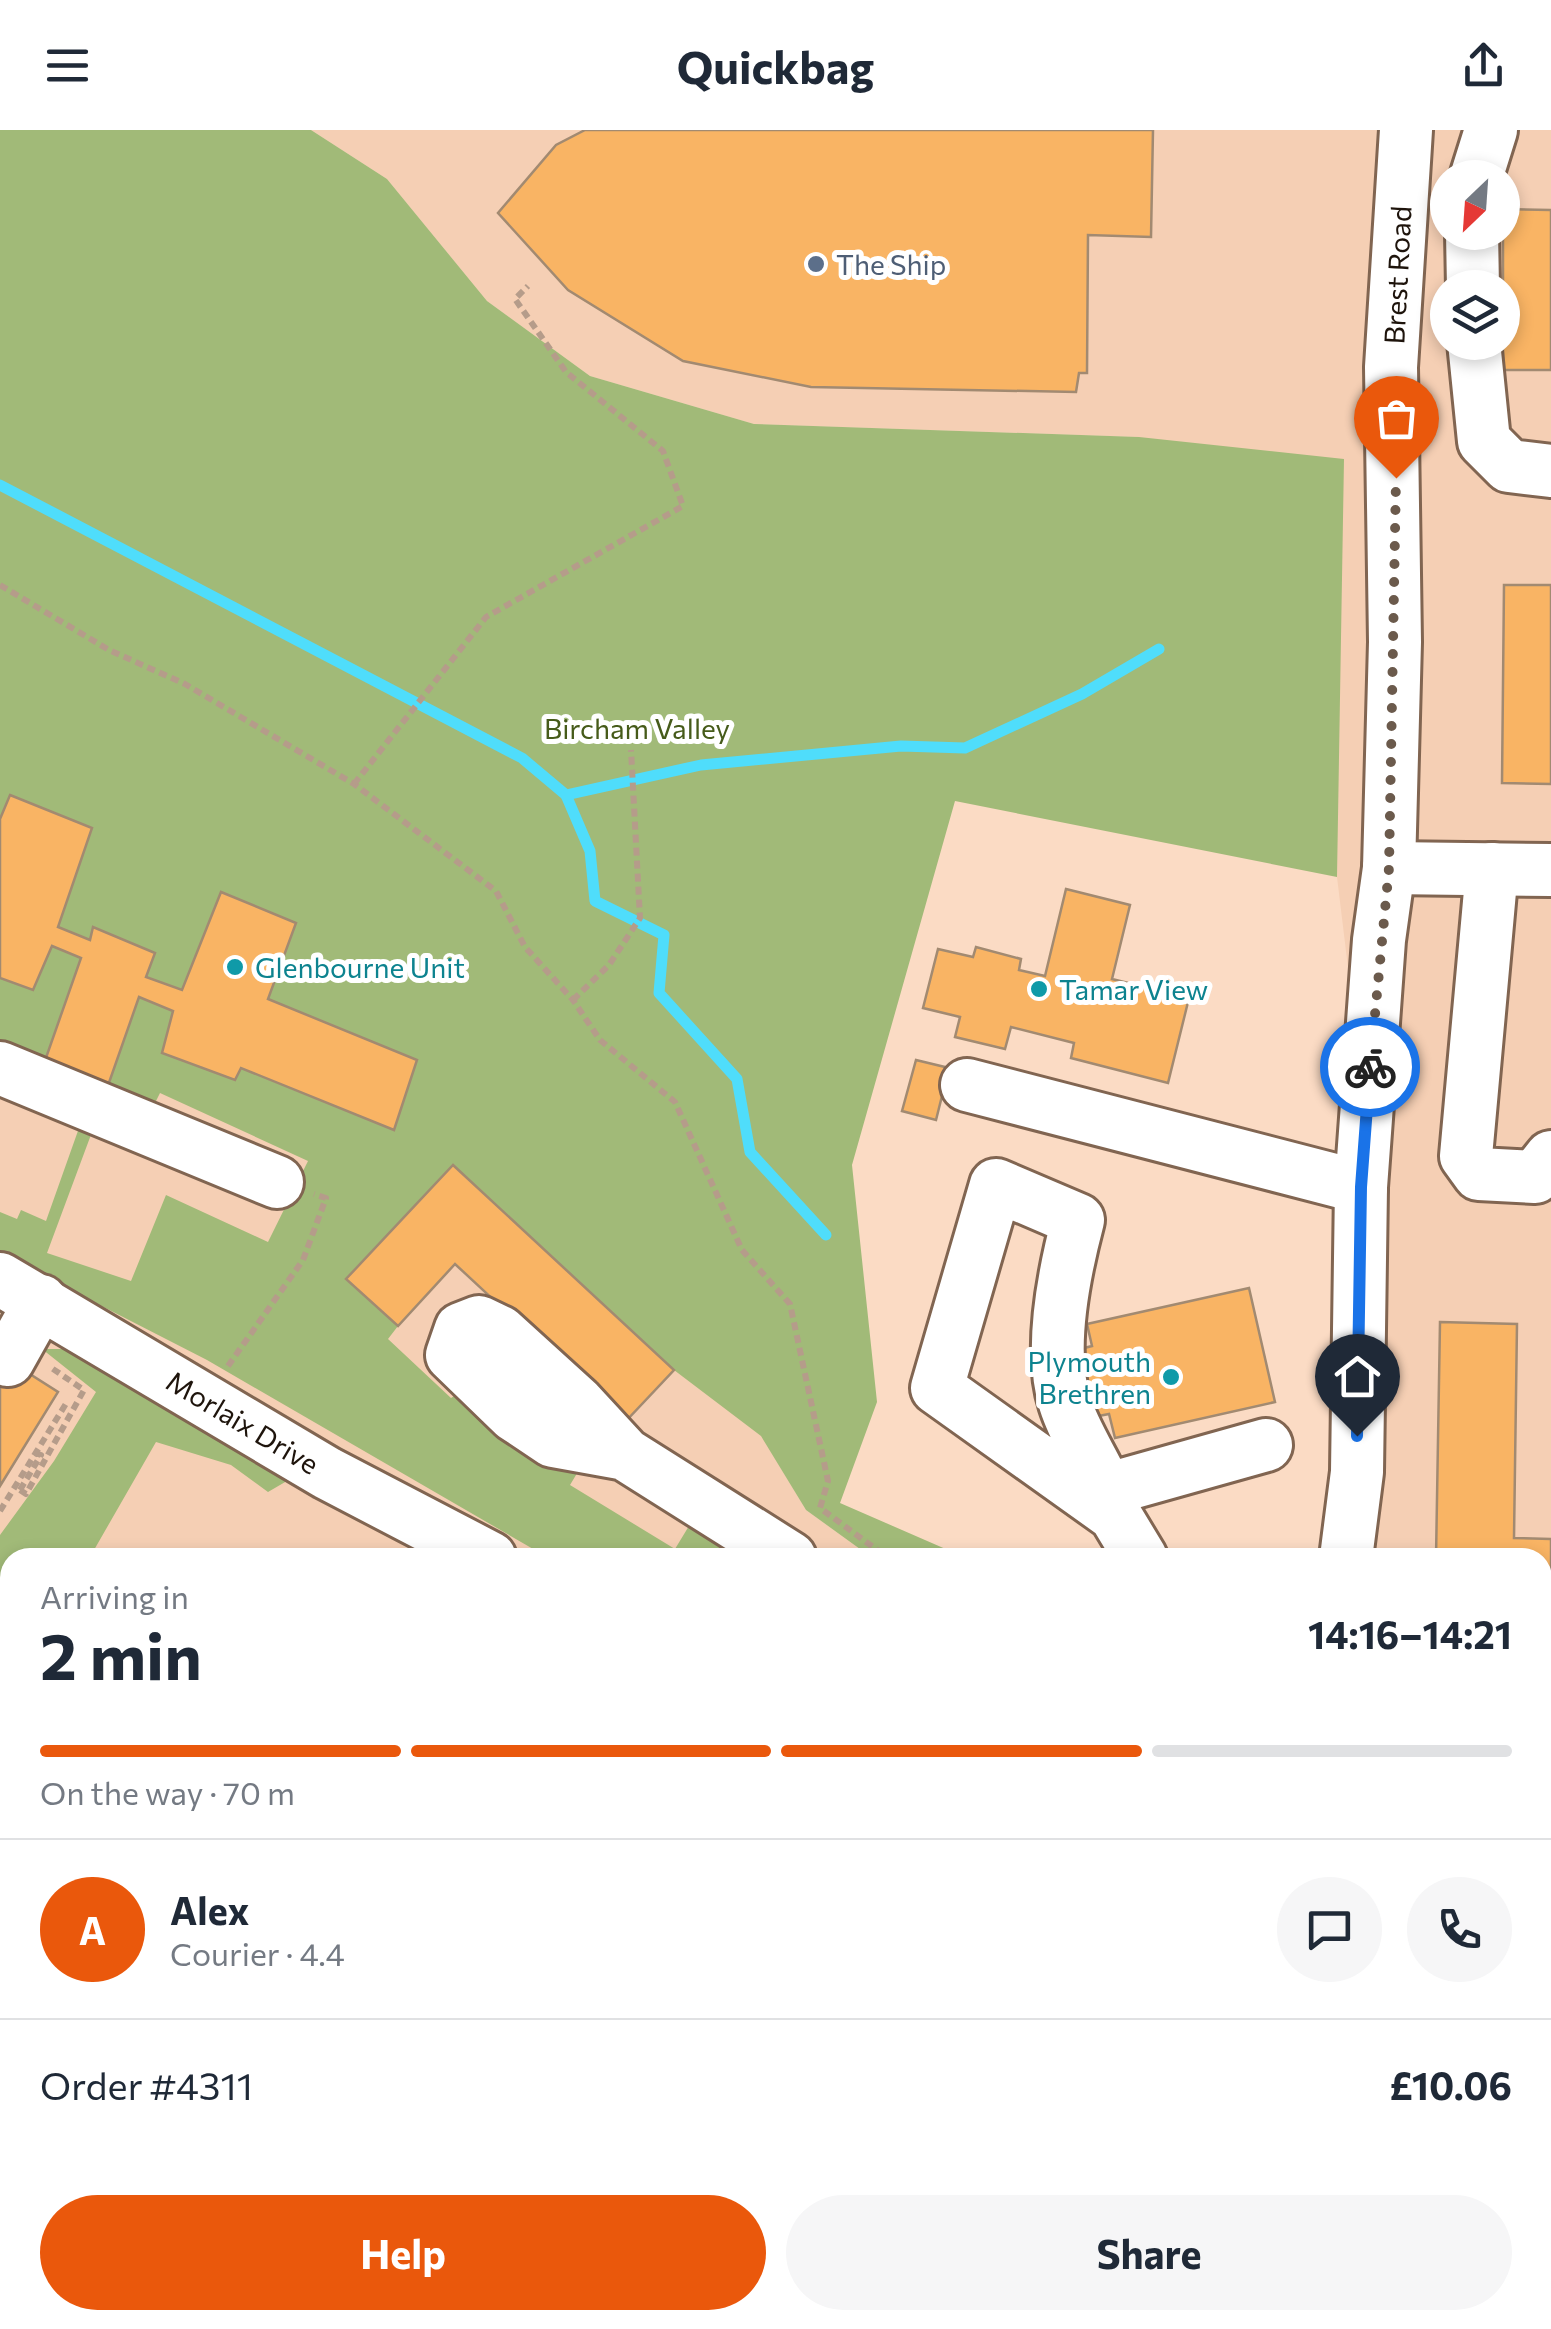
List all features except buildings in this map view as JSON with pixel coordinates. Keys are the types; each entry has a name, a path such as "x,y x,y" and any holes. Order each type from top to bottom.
{"street":[{"name":"Brest Road","path":"1347,1548 1356,1472 1361,1187 1389,868 1395,642 1392,367 1406,130"},
{"path":"1482,160 1491,130"},
{"path":"1476,360 1484,441 1510,466 1551,471"},
{"path":"1389,868 1551,870"},
{"path":"1492,869 1466,1156 1478,1174 1535,1177 1551,1157"},
{"path":"0,1068 276,1182"},
{"path":"967,1085 1361,1187"},
{"path":"996,1185 1078,1220 1061,1282 1059,1338 1064,1402 1122,1521 937,1388 996,1185"},
{"name":"Morlaix Drive","path":"16,1321 328,1473 471,1548"},
{"path":"1122,1521 1266,1446"},
{"path":"624,1454 772,1548"}],"path":[{"path":"354,784 486,617 683,506 663,451 566,372 516,300 528,286"},
{"path":"0,585 109,650 185,684 354,784 496,891 525,947 573,1000 600,1040 675,1102 742,1250 790,1304 828,1481 820,1508 874,1548"},
{"path":"573,1000 609,965 640,918 631,750"},
{"path":"242,1347 303,1260 326,1198"},
{"path":"16,1321 84,1390 26,1494 20,1490 41,1455 36,1453"},
{"path":"0,1511 67,1402"}],"shaded area":[{"path":"311,130 1551,130 1551,1548 1368,1548 1379,1223 1337,877 1139,437 754,424 590,376 487,301 387,179"},
{"path":"0,850 484,1023 627,1211 806,1510 859,1548 0,1548"}],"green space":[{"name":"Bircham Valley","path":"0,130 311,130 387,179 487,301 590,376 754,424 1139,437 1344,459 1337,877 955,801 852,1165 877,1402 840,1503 943,1548 859,1548 806,1510 761,1436 674,1370 453,1165 346,1278 398,1326 388,1339 451,1398 465,1389 585,1460 570,1485 673,1548 531,1548 207,1360 0,1254 0,1212 17,1219 21,1210 46,1221 79,1128 92,1132 47,1253 131,1281 166,1195 268,1242 308,1161 160,1093 151,1111 104,1097 139,997 173,1011 162,1053 235,1080 241,1068 417,1061 268,999 296,923 222,892 182,990 146,977 155,953 94,927 90,940 58,927 10,795 0,819"},
{"path":"52,946 81,958 41,1072 0,1050 0,978"},
{"path":"42,1349 72,1349 292,1478 268,1492 231,1465 156,1442 95,1548 0,1548 0,1535 54,1461 96,1392"},
{"name":"Bircham Valley","path":"692,1521 737,1548 676,1548"}],"waterway":[{"path":"0,485 522,758 566,795 590,851 595,901 664,935 659,993 737,1079 750,1152 826,1235"},
{"path":"566,795 701,765 901,746 965,748 1082,694 1159,649"}],"way so far":[{"path":"1370,1067 1379,940 1389,868 1396,478"}],"place":[{"name":"The Ship","path":"816,264"},
{"name":"Glenbourne Unit","path":"235,967"},
{"name":"Tamar View","path":"1039,989"},
{"name":"Plymouth Brethren","path":"1171,1377"}],"route":[{"path":"1357,1436 1361,1187 1370,1067"}]}
